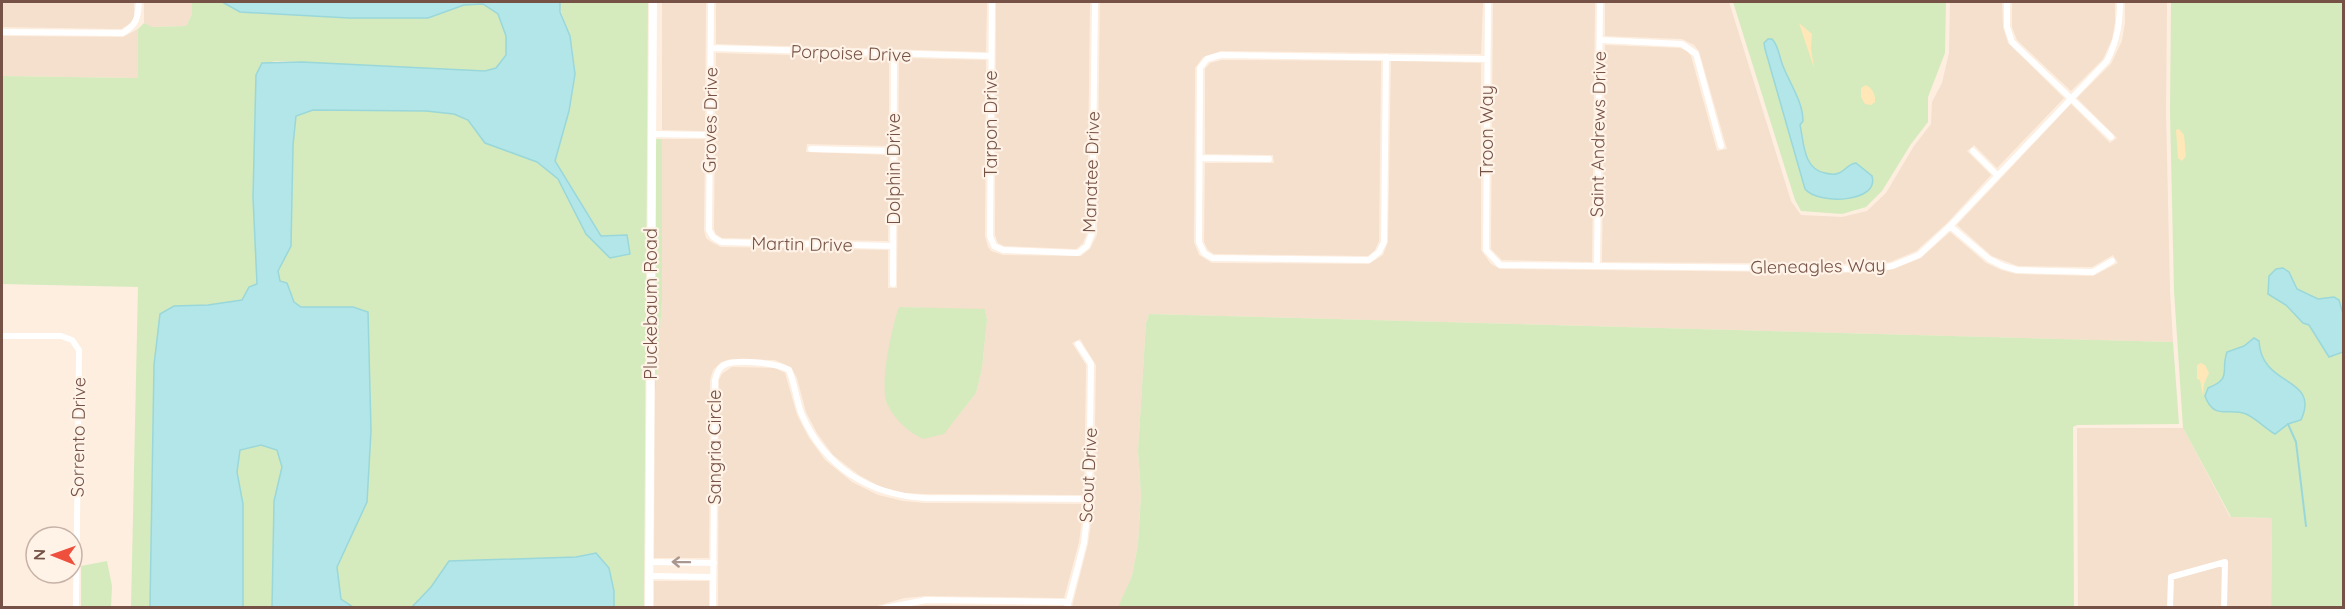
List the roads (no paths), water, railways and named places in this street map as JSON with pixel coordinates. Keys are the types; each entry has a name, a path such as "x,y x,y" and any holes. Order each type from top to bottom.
{"street":[{"path":"2,32 123,33 135,26 138,19 139,2"},
{"name":"Pluckebaum Road","path":"649,608 653,2"},
{"name":"Groves Drive","path":"711,2 709,230 713,237"},
{"name":"Tarpon Drive","path":"992,2 990,236 994,246"},
{"name":"Manatee Drive","path":"994,246 1003,250 1078,253 1087,246 1090,240 1092,233 1095,2"},
{"name":"Troon Way","path":"1488,2 1486,250 1492,259"},
{"name":"Saint Andrews Drive","path":"1597,266 1600,2"},
{"path":"2007,2 2007,27 2012,42 2110,137"},
{"name":"Gleneagles Way","path":"1492,259 1500,265 1871,269 1892,266 1919,255 1950,226 2107,61 2117,41 2120,2"},
{"path":"1600,40 1682,44 1690,48 1696,54 1721,146"},
{"name":"Porpoise Drive","path":"711,48 990,56"},
{"name":"Dolphin Drive","path":"893,284 894,54"},
{"path":"1386,57 1384,242 1379,252 1370,260 1212,258 1204,253 1199,242 1200,68 1207,59 1221,55 1386,57 1486,59"},
{"path":"651,134 710,135"},
{"path":"811,148 894,151"},
{"path":"1973,151 1997,175"},
{"path":"1200,158 1269,159"},
{"path":"1950,226 1989,259 2017,270 2093,272 2112,261"},
{"name":"Martin Drive","path":"713,237 721,242 893,246"},
{"name":"Sorrento Drive","path":"2,336 61,336 72,340 79,350 76,608"},
{"name":"Scout Drive","path":"1067,605 1084,543 1089,500 1091,364 1078,344"},
{"name":"Sangria Circle","path":"713,608 714,380 724,365 731,363 775,364 789,370 801,414 813,436 829,457 856,479 879,491 904,497 925,498 1089,500"},
{"path":"649,562 714,563"},
{"path":"2170,608 2171,577 2224,562 2224,608"},
{"path":"649,576 713,577"},
{"path":"885,608 926,600 1067,605"}],"water":[{"path":"222,2 560,2 560,12 570,36 575,74 569,111 555,161 601,236 627,235 630,254 610,258 586,234 558,179 537,162 485,143 468,120 454,114 426,111 313,110 296,116 293,145 291,246 278,271 280,281 287,283 294,302 301,307 353,307 368,312 371,431 367,502 337,567 341,599 353,607 272,607 274,501 282,467 277,450 261,445 240,450 237,472 243,504 243,607 150,607 154,365 160,314 174,306 208,305 242,300 249,287 257,284 253,197 256,75 262,63 302,62 485,71 496,68 506,55 506,36 498,14 483,4 464,5 428,18 349,18 240,12"},
{"path":"1772,39 1776,45 1801,107 1803,121 1800,125 1808,161 1818,170 1832,174 1839,173 1856,163 1872,176 1872,185 1867,192 1846,199 1834,199 1822,198 1805,189 1765,49 1764,43"},
{"path":"2283,268 2289,272 2297,289 2318,299 2334,297 2339,300 2343,314 2343,352 2329,357 2309,325 2303,323 2286,305 2268,294 2269,276 2276,269"},
{"path":"2254,338 2259,341 2262,356 2269,367 2297,388 2303,396 2305,406 2301,420 2288,424 2275,434 2246,414 2217,411 2209,404 2205,396 2208,388 2221,381 2223,377 2227,352 2244,346"},
{"path":"596,553 609,568 614,591 614,607 412,607 431,587 449,561 576,557"}],"waterway":[{"path":"2288,424 2296,442 2306,526"}]}
